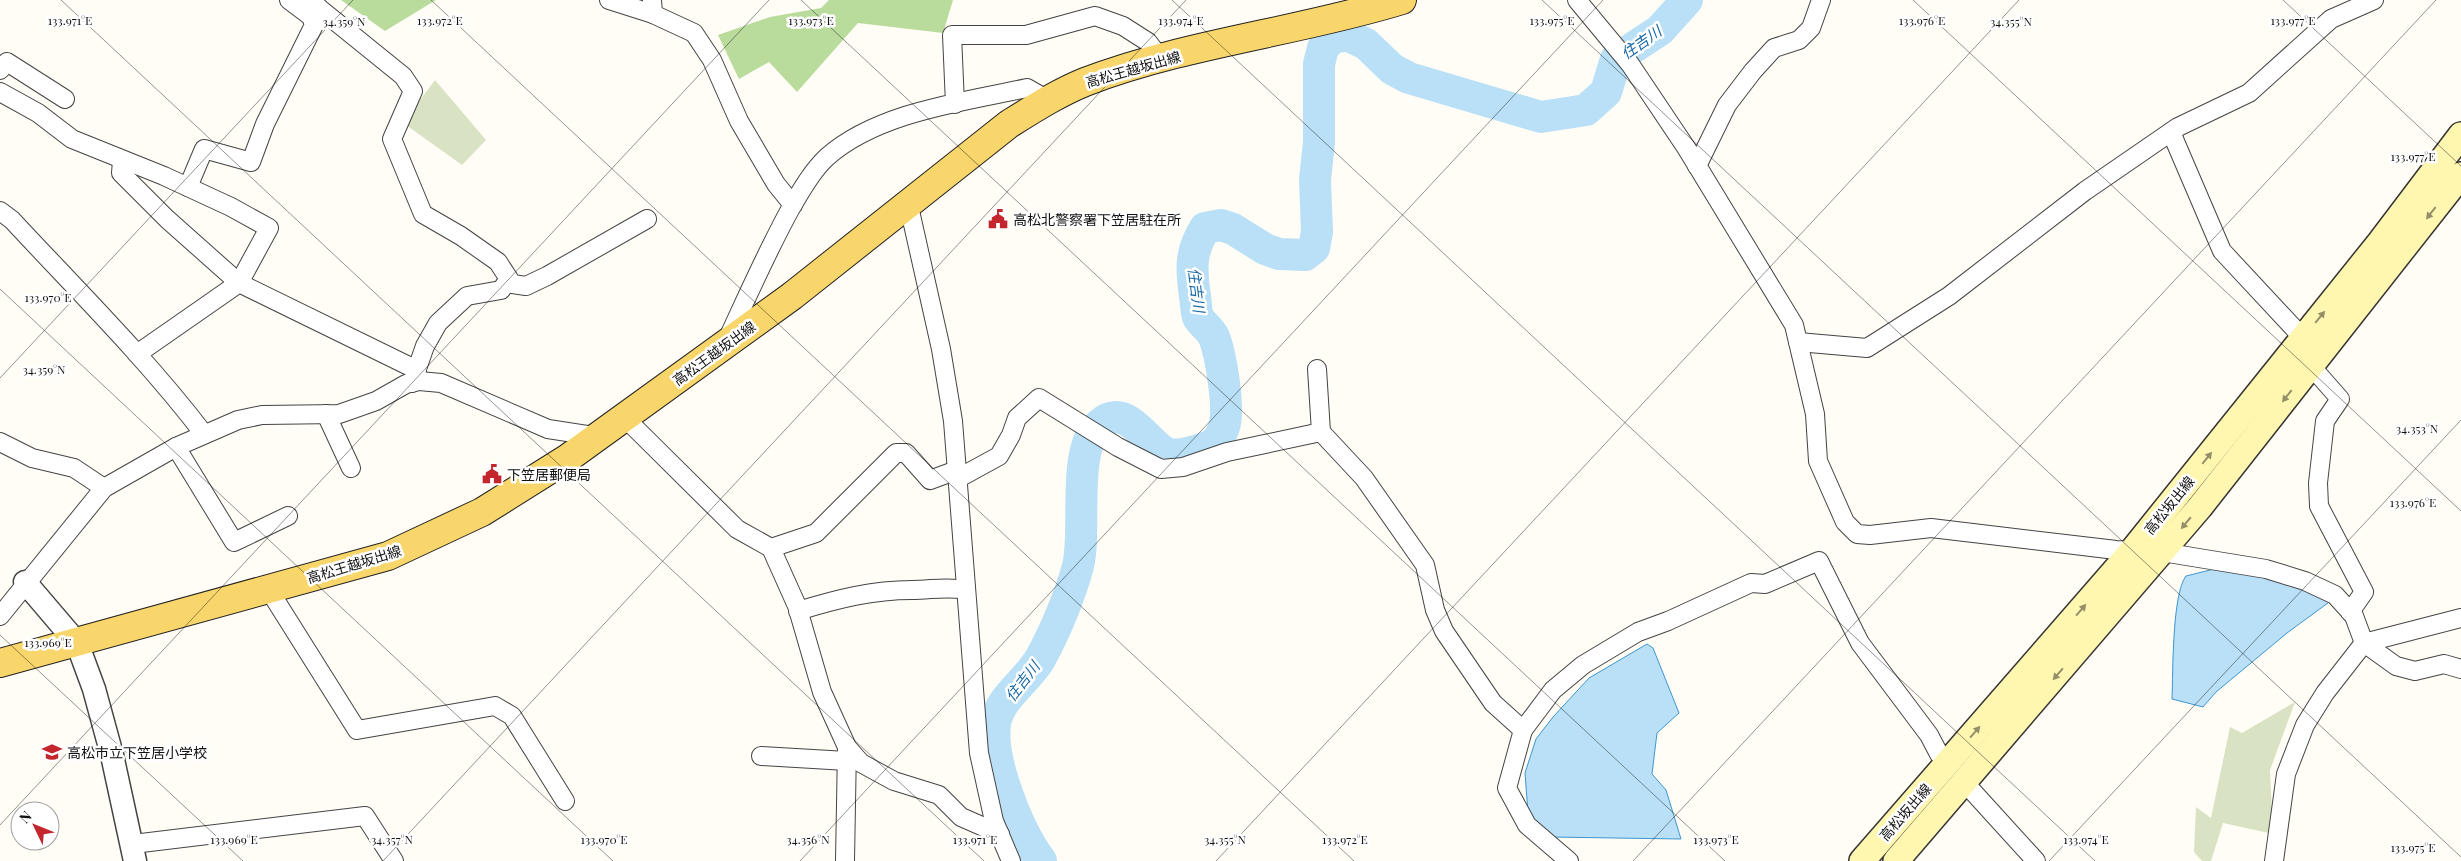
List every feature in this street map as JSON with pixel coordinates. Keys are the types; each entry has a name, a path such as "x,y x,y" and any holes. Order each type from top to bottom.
{"main road":[{"name":"高松王越坂出線","path":"0,663 388,556 482,512 600,437 792,296 908,202 1009,124 1048,100 1084,83 1160,60 1402,0"},
{"name":"高松坂出線","path":"1862,861 2132,551 2380,242 2461,135"},
{"name":"高松坂出線","path":"1896,861 2162,552 2461,175"}],"street":[{"path":"0,616 25,582 104,488 176,447 238,420 262,416 339,414 359,408 414,376 425,346 438,322 467,296 501,290 509,279 498,262 461,236 423,214 392,139 413,91 403,76 313,8 289,0"},
{"path":"609,0 653,7 694,33 712,60 739,122 776,184 793,205"},
{"path":"1577,0 1630,64 1697,166 1794,325 1815,414 1818,461 1845,522 1858,534 1870,535 1931,528 2132,551 2162,552 2266,568 2305,580 2335,595 2350,612 2364,643 2396,666 2415,671 2444,664 2461,669"},
{"path":"1697,166 1726,105 1753,70 1774,48 1799,40 1811,28 1822,0"},
{"path":"1798,342 1867,348 1949,296 2085,191 2171,132 2248,93 2331,19 2374,0"},
{"path":"188,187 204,149 251,162 265,124 314,25 313,8"},
{"path":"955,104 952,36 1026,34 1096,16 1123,26 1148,42 1160,60"},
{"path":"0,70 8,62 65,99"},
{"path":"725,345 773,240 805,185 826,157 852,139 891,120 1027,88 1048,100"},
{"path":"0,92 38,113 72,139 188,187 269,228 239,283 137,354"},
{"path":"2171,132 2222,251 2303,338"},
{"path":"122,160 121,173 166,220 239,283 414,376 419,381 441,383 548,429 600,437"},
{"path":"908,202 941,349 953,421 979,753 985,788 1011,861"},
{"path":"0,211 12,220 137,354 175,396 204,434"},
{"path":"506,283 526,286 647,219"},
{"path":"2311,366 2340,399 2325,421 2318,483 2319,506 2364,592 2350,612"},
{"path":"1317,369 1321,432 1364,478 1425,565 1435,610 1444,631 1493,703 1523,730"},
{"path":"771,548 816,533 896,453 906,453 930,480 957,474 999,456 1011,435 1017,418 1039,398 1118,447 1161,469 1183,467 1227,452 1321,432"},
{"path":"326,414 352,468"},
{"path":"626,418 737,529 771,548 798,610 822,692 847,754 845,861"},
{"path":"0,442 32,458 74,468 104,488"},
{"path":"176,447 234,542 288,516"},
{"path":"1569,861 1527,825 1517,810 1507,788 1523,730 1553,690 1582,665 1638,632 1668,621 1751,583 1765,584 1819,561 1860,643 1929,735 1939,754 1950,761"},
{"path":"25,582 77,643 97,698 134,852 365,816 394,861"},
{"path":"798,610 850,596 896,589 913,590 949,587 966,590"},
{"path":"269,590 357,730 495,706 512,716 565,801"},
{"path":"2274,861 2286,774 2305,724 2325,693 2364,643 2461,618"},
{"path":"761,756 847,754 894,781 940,795 961,817 1000,834"},
{"path":"1965,783 2036,861"}],"green space":[{"path":"341,0 436,0 385,31"},
{"path":"829,0 953,0 943,33 858,23 797,92 769,62 739,79 718,35 770,17 821,8"},
{"path":"435,80 486,140 462,165 406,125 417,104"},
{"path":"2295,702 2270,770 2273,834 2223,823 2211,861 2202,861 2194,852 2196,807 2211,818 2230,727 2242,733"}],"water":[{"path":"2214,569 2288,579 2332,600 2287,633 2216,692 2203,707 2172,699 2174,634 2178,599 2181,585 2186,576"},
{"path":"1647,644 1653,648 1679,713 1657,733 1652,774 1666,790 1681,839 1550,837 1528,813 1525,773 1536,739 1553,717 1589,678"}],"waterway":[{"name":"住吉川","path":"1041,861 1024,833 1008,796 997,757 995,724 1002,706 1040,659 1057,626 1071,589 1078,566 1080,551 1083,470 1091,436 1100,424 1110,418 1119,417 1136,426 1166,453 1174,455 1212,445 1220,436 1226,419 1224,382 1214,337 1197,315 1193,277 1194,253 1205,228 1221,225 1233,229 1265,249 1279,254 1305,255 1314,248 1317,232 1315,180 1319,142 1319,64 1323,48 1332,38 1347,35 1366,44 1392,69 1409,78 1541,117 1586,110 1606,92 1616,59 1660,30 1687,0"}],"place":[{"name":"高松北警察署下笠居駐在所","path":"998,219"},
{"name":"下笠居郵便局","path":"492,474"},
{"name":"高松市立下笠居小学校","path":"52,752"}]}
